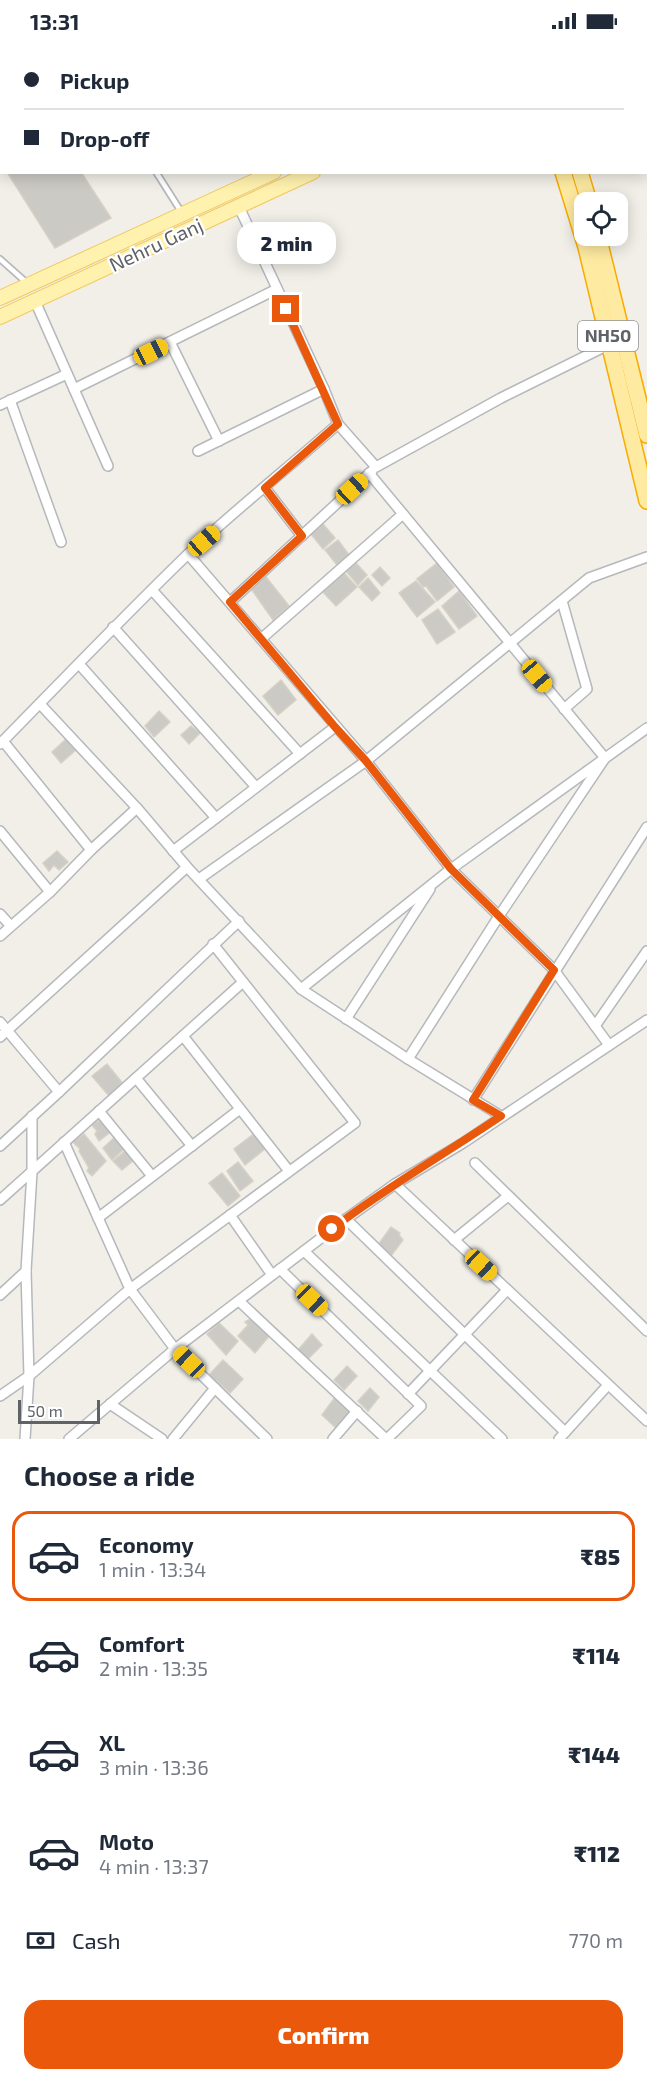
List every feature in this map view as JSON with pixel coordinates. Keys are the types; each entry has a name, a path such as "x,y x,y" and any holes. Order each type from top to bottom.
{"highway":[{"name":"NH50","path":"564,174 586,246 647,501"},
{"path":"581,174 586,192"},
{"name":"NH50","path":"600,246 647,435"}],"main road":[{"name":"Nehru Ganj","path":"0,298 270,174"},
{"name":"Nehru Ganj","path":"0,317 309,174"}],"street":[{"path":"239,207 338,424 403,514 605,758"},
{"path":"74,389 277,289"},
{"path":"35,301 108,466"},
{"path":"170,342 219,441"},
{"path":"230,602 373,470 501,398 610,344"},
{"path":"0,405 67,374"},
{"path":"198,451 324,389"},
{"path":"10,400 61,542"},
{"path":"91,850 2,743 113,627 188,554 338,424"},
{"path":"265,488 302,536"},
{"path":"261,639 403,514"},
{"path":"188,554 366,761 451,869 554,970 609,1045"},
{"path":"200,879 366,761 589,578 647,557"},
{"path":"152,590 300,754"},
{"path":"562,601 587,689 564,709"},
{"path":"113,627 256,787"},
{"path":"80,664 216,818"},
{"path":"40,704 301,989 501,1116"},
{"path":"173,851 335,727"},
{"path":"301,989 451,869 647,728"},
{"path":"408,1059 499,916 605,758"},
{"path":"0,936 50,892 137,808"},
{"path":"473,1100 647,827"},
{"path":"0,831 50,892"},
{"path":"4,1034 187,867"},
{"path":"346,1019 434,882"},
{"path":"0,914 10,926"},
{"path":"0,1146 239,921"},
{"path":"0,1396 29,1376 130,1289 355,1122 213,944"},
{"path":"595,1026 647,951"},
{"path":"0,1200 243,982"},
{"path":"69,1439 175,1349 345,1219 647,1020"},
{"path":"0,1022 4,1034 59,1092"},
{"path":"183,1036 289,1171"},
{"path":"136,1078 192,1146"},
{"path":"98,1218 240,1109"},
{"path":"99,1111 152,1176"},
{"path":"25,1439 29,1376 26,1270 32,1172 32,1116"},
{"path":"64,1142 130,1289 175,1349 267,1439"},
{"path":"475,1163 647,1331"},
{"path":"395,1184 647,1421"},
{"path":"454,1240 508,1196"},
{"path":"230,1215 276,1272 421,1406 386,1439 239,1301"},
{"path":"345,1219 465,1334 562,1437 608,1385"},
{"path":"304,1251 502,1439"},
{"path":"0,1295 26,1270"},
{"path":"408,1394 507,1290"},
{"path":"173,1439 215,1388"},
{"path":"110,1404 162,1439"},
{"path":"333,1439 357,1411"}],"lane":[{"path":"157,174 182,213"},
{"path":"0,259 29,284"}],"building":[{"path":"8,174 82,174 111,218 55,248"},
{"path":"323,524 335,538 323,549 311,534"},
{"path":"338,540 349,555 337,565 325,550"},
{"path":"356,563 367,575 358,585 346,571"},
{"path":"437,563 454,587 437,601 426,586 423,587 417,579"},
{"path":"380,567 390,578 382,586 372,575"},
{"path":"344,573 357,587 336,606 323,592"},
{"path":"266,577 289,606 273,620 252,590"},
{"path":"368,578 380,593 372,601 359,587"},
{"path":"416,581 435,602 417,617 399,593"},
{"path":"459,591 477,616 459,629 442,606"},
{"path":"438,609 455,632 437,644 422,620"},
{"path":"281,680 296,700 278,715 263,696"},
{"path":"159,711 170,722 154,737 145,726"},
{"path":"191,726 200,733 189,744 181,735"},
{"path":"66,739 76,750 61,763 52,752"},
{"path":"57,851 68,862 59,870 54,865 49,871 43,863"},
{"path":"107,1064 124,1085 110,1097 92,1076"},
{"path":"102,1119 112,1131 99,1141 95,1134 97,1131 92,1125"},
{"path":"255,1133 266,1148 245,1165 234,1149"},
{"path":"84,1134 106,1161 92,1176 87,1171 89,1168 80,1149 73,1142"},
{"path":"116,1136 125,1148 112,1160 103,1148"},
{"path":"126,1150 134,1160 122,1170 113,1161"},
{"path":"238,1162 253,1181 240,1191 227,1171"},
{"path":"222,1173 240,1196 228,1206 209,1183"},
{"path":"391,1227 400,1233 403,1240 390,1257 378,1245"},
{"path":"252,1318 270,1335 255,1353 238,1336 248,1325 245,1322"},
{"path":"219,1323 238,1341 226,1355 207,1334"},
{"path":"312,1334 322,1345 308,1359 298,1350"},
{"path":"223,1360 243,1379 230,1393 217,1381 207,1377"},
{"path":"347,1366 357,1376 344,1390 334,1380"},
{"path":"370,1388 379,1397 368,1411 358,1401"},
{"path":"336,1396 350,1412 337,1429 322,1415"}],"route":[{"path":"286,309 338,424 265,488 302,536 230,602 366,761 451,869 554,970 473,1100 501,1116 395,1184 332,1229"}]}
